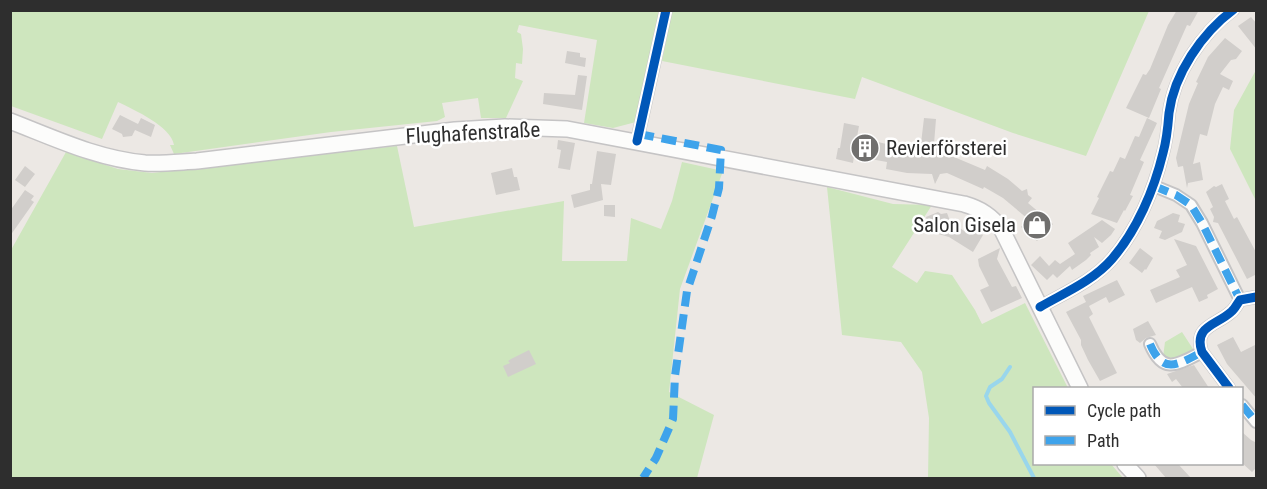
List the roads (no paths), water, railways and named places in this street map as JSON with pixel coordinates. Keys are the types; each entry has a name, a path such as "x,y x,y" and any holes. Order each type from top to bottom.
{"main road":[{"name":"Flughafenstraße","path":"10,121 97,153 127,160 155,163 208,159 455,130 505,127 567,129 976,207 995,220 1002,230 1080,387"},
{"path":"1126,465 1138,478"}],"street":[{"path":"637,141 666,10"},
{"path":"1040,307 1097,273 1112,259 1134,227 1154,186 1177,84 1197,48 1215,26 1233,10"},
{"path":"1154,186 1184,199 1197,213 1240,300"},
{"path":"1228,387 1202,352 1200,342 1203,330 1230,314 1240,300 1257,297"},
{"path":"1150,344 1160,362 1168,365 1202,352"},
{"path":"1243,406 1257,422"}],"waterway":[{"path":"1010,367 1002,379 990,387 986,396 1010,432 1034,478"}],"place":[{"name":"Revierförsterei","path":"865,148"},
{"name":"Salon Gisela","path":"1037,225"}]}
